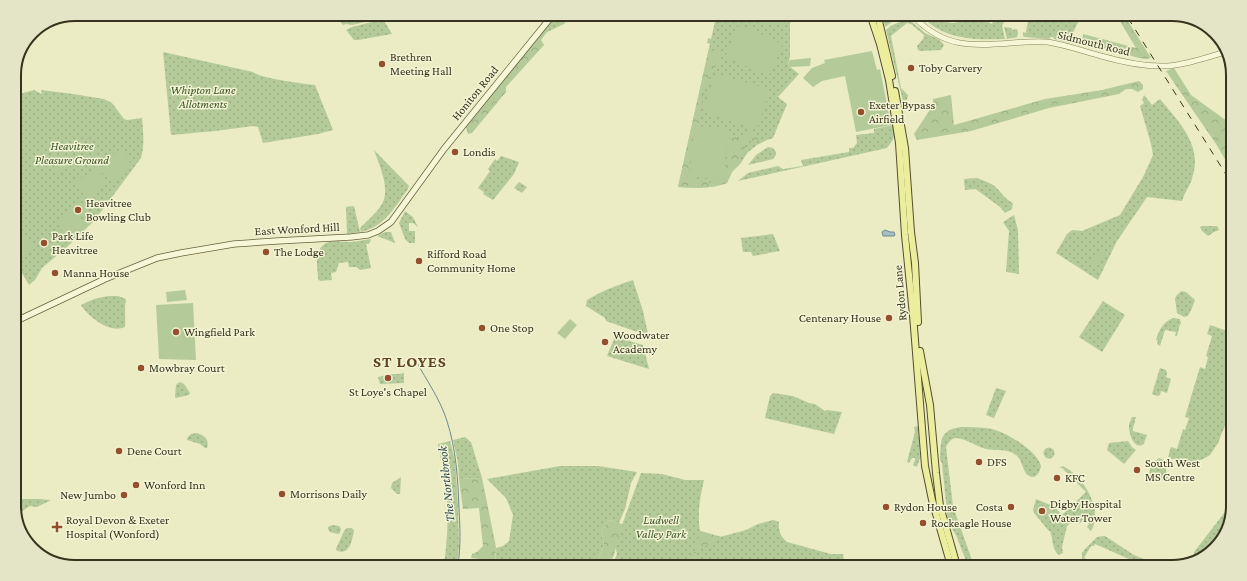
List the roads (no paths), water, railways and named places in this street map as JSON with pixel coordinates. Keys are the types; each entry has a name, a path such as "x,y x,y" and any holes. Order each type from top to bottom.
{"main road":[{"name":"Honiton Road","path":"417,185 444,149 548,21"},
{"name":"Rydon Lane","path":"871,21 880,44 889,80 899,143 905,235 925,466 932,500 949,560"},
{"name":"Rydon Lane","path":"879,21 889,60 903,134 911,234 915,263 920,358 930,405 940,506 956,560"},
{"name":"East Wonford Hill","path":"21,319 105,279 157,258 234,244 351,237 370,234 391,222 417,185"}],"street":[{"name":"Sidmouth Road","path":"919,21 939,35 959,43 981,45 1046,42 1146,65 1168,66 1221,53"}],"water":[{"path":"885,230 894,232 895,235 883,236 882,232"}],"waterway":[{"name":"The Northbrook","path":"416,361 441,405 453,442 460,523 459,560"}],"railway":[{"path":"1130,21 1226,174"}],"place":[{"name":"Brethren Meeting Hall","path":"382,64"},
{"name":"Toby Carvery","path":"911,68"},
{"name":"Exeter Bypass Airfield","path":"861,112"},
{"name":"Londis","path":"455,152"},
{"name":"Heavitree Bowling Club","path":"78,210"},
{"name":"Park Life Heavitree","path":"44,243"},
{"name":"The Lodge","path":"266,252"},
{"name":"Rifford Road Community Home","path":"419,261"},
{"name":"Manna House","path":"55,273"},
{"name":"Centenary House","path":"889,318"},
{"name":"One Stop","path":"482,328"},
{"name":"Wingfield Park","path":"176,332"},
{"name":"Woodwater Academy","path":"605,342"},
{"name":"Mowbray Court","path":"141,368"},
{"name":"St Loye's Chapel","path":"388,378"},
{"name":"Dene Court","path":"119,451"},
{"name":"DFS","path":"979,462"},
{"name":"South West MS Centre","path":"1137,470"},
{"name":"KFC","path":"1057,478"},
{"name":"Wonford Inn","path":"136,485"},
{"name":"Morrisons Daily","path":"282,494"},
{"name":"New Jumbo","path":"124,495"},
{"name":"Rydon House","path":"886,507"},
{"name":"Costa","path":"1011,507"},
{"name":"Digby Hospital Water Tower","path":"1042,511"},
{"name":"Rockeagle House","path":"923,523"},
{"name":"Royal Devon & Exeter Hospital (Wonford)","path":"57,527"}],"district":[{"name":"ST LOYES","path":"410,361"}],"park label":[{"name":"Whipton Lane Allotments","path":"203,97"},
{"name":"Heavitree Pleasure Ground","path":"72,153"},
{"name":"Ludwell Valley Park","path":"661,527"}]}
